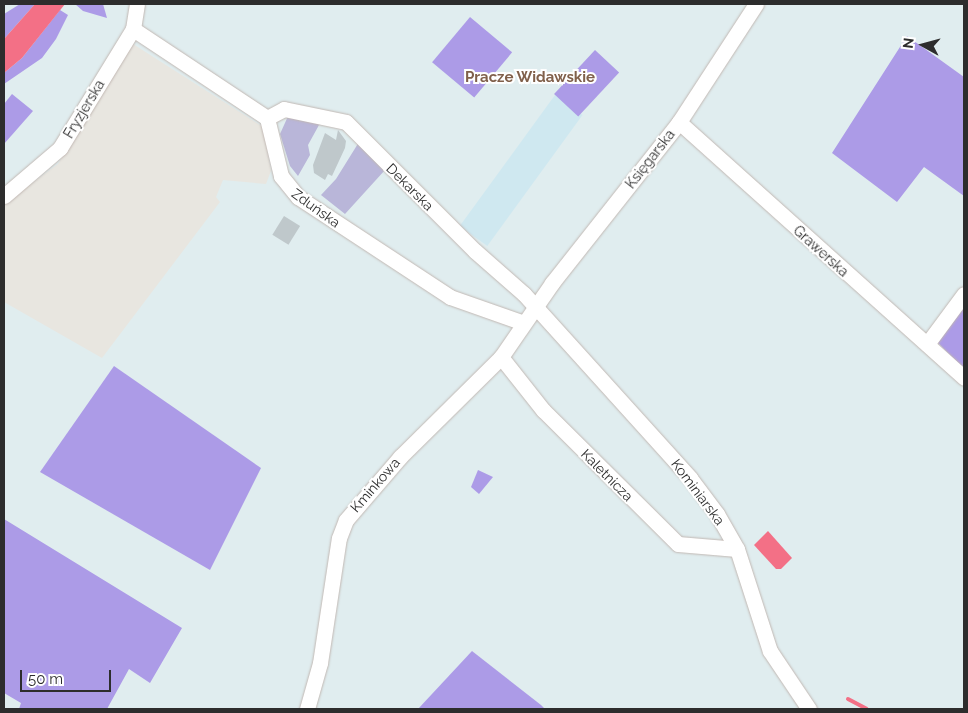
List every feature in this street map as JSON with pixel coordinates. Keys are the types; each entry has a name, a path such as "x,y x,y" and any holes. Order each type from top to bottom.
{"street":[{"name":"Fryzjerska","path":"4,196 60,148 133,28 137,4"},
{"name":"Księgarska","path":"535,307 679,122 756,4"},
{"path":"133,28 267,118"},
{"name":"Dekarska","path":"267,118 284,109 325,115 353,128 535,307"},
{"name":"Zduńska","path":"267,118 281,176 298,197 450,297 524,323"},
{"name":"Grawerska","path":"679,122 964,378"},
{"path":"927,344 964,294"},
{"name":"Kminkowa","path":"307,709 320,663 339,538 346,520 400,456 503,360 535,307"},
{"name":"Kominiarska","path":"535,307 690,478 737,549 770,651 810,709"},
{"name":"Kaletnicza","path":"503,360 543,410 678,544 737,549"}],"shaded area":[{"path":"20,4 35,4 4,39 4,14"},
{"path":"35,4 65,4 22,58 4,73 4,39"},
{"path":"75,4 103,4 107,18 83,11"},
{"path":"60,10 68,15 56,39 42,58 4,84 4,73 22,58"},
{"path":"470,17 512,52 474,98 432,62"},
{"path":"907,36 964,77 964,196 924,167 897,202 832,153"},
{"path":"130,42 263,127 271,171 266,184 223,180 216,197 220,202 102,358 4,302 4,204 58,164"},
{"path":"595,50 619,73 578,116 554,94"},
{"path":"12,94 33,111 4,144 4,104"},
{"path":"555,95 583,115 487,246 460,226"},
{"path":"289,114 325,124 319,125 308,145 310,155 298,176 290,166 280,134"},
{"path":"359,142 385,170 345,214 321,195 336,179"},
{"path":"964,303 964,369 936,341"},
{"path":"114,366 261,468 210,570 40,472"},
{"path":"478,470 493,477 479,494 471,487"},
{"path":"4,519 182,628 150,683 129,669 107,709 19,709 21,703 4,693"},
{"path":"768,531 792,558 781,569 776,569 754,545"},
{"path":"472,651 541,705 545,709 418,709"}],"building":[{"path":"338,130 346,141 345,148 332,176 328,174 325,180 314,173 313,165 325,133 336,140"},
{"path":"284,216 300,226 288,245 272,235"}],"waterway":[{"path":"848,699 867,709"}],"district":[{"name":"Pracze Widawskie","path":"530,78"}]}
